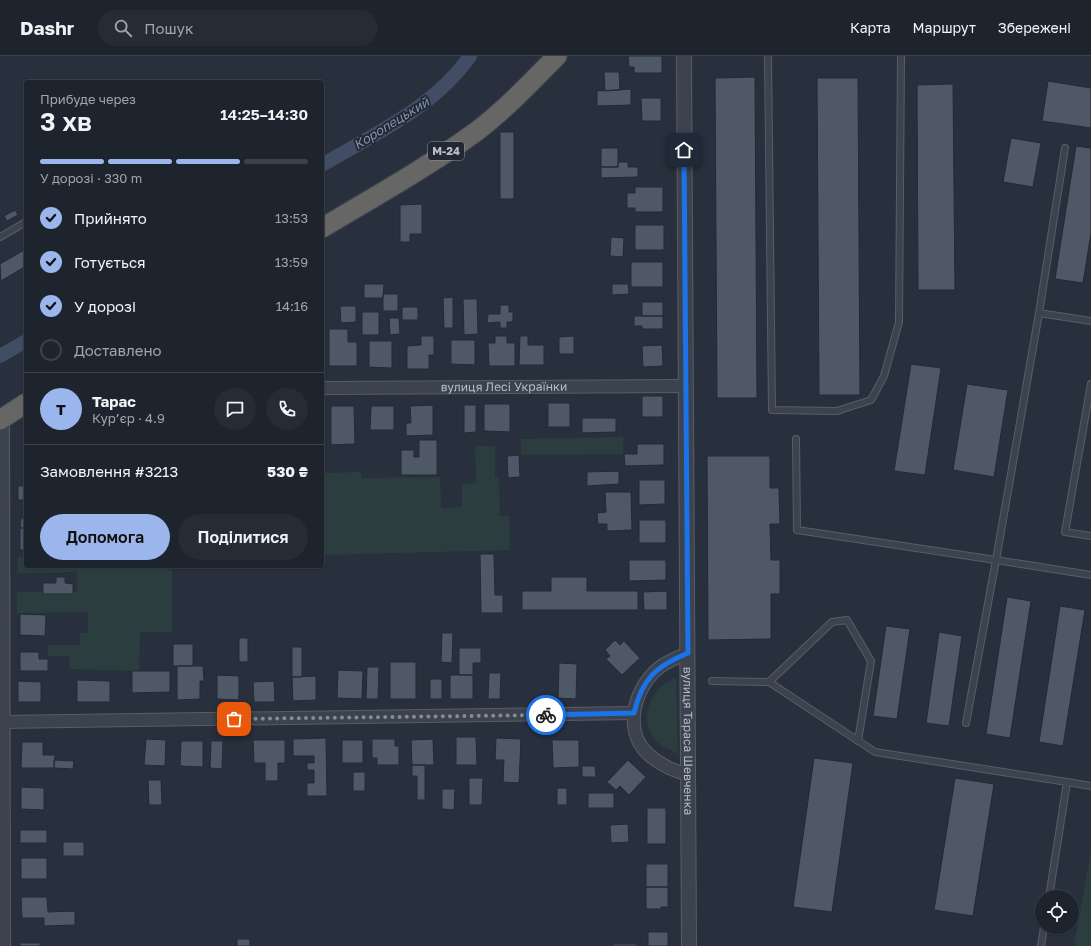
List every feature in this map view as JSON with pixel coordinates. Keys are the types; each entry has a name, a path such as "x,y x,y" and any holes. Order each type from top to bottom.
{"highway":[{"name":"М-24","path":"324,227 426,165 478,130 512,101 557,56"},
{"path":"2,419 24,405"}],"street":[{"name":"вулиця Тараса Шевченка","path":"684,56 689,946"},
{"name":"вулиця Лесі Українки","path":"324,388 686,386"},
{"path":"2,419 1,722 4,946"},
{"path":"688,653 660,668 648,680 639,694 634,713 635,728 639,743 647,753 660,764 673,771 689,775"},
{"path":"1,722 634,713"}],"lane":[{"path":"768,56 772,410 837,411 871,400 884,376 899,322 901,56"},
{"path":"966,723 1040,313 1065,148"},
{"path":"0,237 24,223"},
{"path":"1040,313 1091,321"},
{"path":"1091,384 1066,532 1091,536"},
{"path":"796,439 797,530 1091,575"},
{"path":"769,682 832,622 847,620 871,661 858,741"},
{"path":"712,681 769,682 875,752 1091,786"},
{"path":"1050,890 1067,782"},
{"path":"1041,946 1043,934"}],"shaded area":[{"path":"623,437 623,454 521,455 521,439"},
{"path":"475,446 495,446 495,477 499,477 500,516 509,516 510,550 324,555 325,473 361,472 362,478 440,477 441,508 462,507 462,484 476,483"},
{"path":"18,557 24,557 24,568 172,568 172,632 140,632 139,671 69,669 70,656 48,656 48,645 80,645 80,633 88,633 88,612 17,613 17,592 73,594 73,592 77,591 77,572 18,573"},
{"path":"676,678 678,754 654,739 648,727 647,719 650,701 661,687"},
{"path":"1091,850 1091,946 1074,946 1076,934 1079,934 1079,918"}],"building":[{"path":"628,56 662,56 662,73 634,73 634,67 629,67"},
{"path":"604,72 619,72 620,90 605,91"},
{"path":"755,77 757,398 717,398 715,78"},
{"path":"817,78 858,78 860,395 819,395"},
{"path":"1048,81 1091,88 1091,128 1042,121"},
{"path":"953,84 955,290 918,290 917,85"},
{"path":"631,89 631,105 597,106 597,91"},
{"path":"641,98 661,98 661,121 642,121"},
{"path":"500,132 514,132 514,199 500,199"},
{"path":"1011,138 1041,143 1033,187 1003,182"},
{"path":"1076,146 1091,148 1091,233 1083,283 1055,279"},
{"path":"601,148 618,148 618,167 601,167"},
{"path":"618,162 628,162 628,167 638,167 638,177 601,178 601,167 618,167"},
{"path":"635,187 663,187 663,212 635,212 635,208 627,208 627,193 635,193"},
{"path":"422,204 422,234 410,234 410,242 400,242 400,205"},
{"path":"15,210 18,215 7,221 4,216"},
{"path":"635,225 664,225 664,250 635,250"},
{"path":"611,237 624,238 623,257 610,256"},
{"path":"24,250 24,267 1,281 0,264"},
{"path":"631,262 663,262 663,287 631,287"},
{"path":"364,284 384,284 383,298 364,298"},
{"path":"612,284 628,284 629,294 612,295"},
{"path":"383,294 398,294 398,311 383,311"},
{"path":"453,297 453,328 444,328 443,298"},
{"path":"463,299 477,299 478,334 464,335"},
{"path":"642,302 663,302 663,316 642,316"},
{"path":"500,305 509,305 509,312 513,312 513,322 507,322 507,328 500,328 500,322 487,323 488,314 500,314"},
{"path":"340,306 356,306 356,322 341,323"},
{"path":"402,307 418,307 418,320 402,320"},
{"path":"362,312 379,312 379,335 362,335"},
{"path":"634,316 663,316 663,329 642,329 642,326 634,326"},
{"path":"389,318 399,318 400,334 390,335"},
{"path":"329,329 348,329 348,342 357,342 357,366 329,366"},
{"path":"421,336 434,336 434,355 429,355 429,369 407,369 407,346 421,345"},
{"path":"495,336 507,336 507,343 515,343 515,366 489,366 488,343 495,343"},
{"path":"520,336 528,336 528,345 544,345 544,365 519,365"},
{"path":"574,336 574,354 559,354 559,337"},
{"path":"451,340 475,340 475,365 451,364"},
{"path":"369,341 392,341 392,368 369,367"},
{"path":"662,345 663,366 643,367 642,346"},
{"path":"911,364 941,368 925,475 894,471"},
{"path":"967,384 1008,390 994,477 953,470"},
{"path":"642,396 663,396 663,417 642,417"},
{"path":"548,403 570,403 570,427 548,427"},
{"path":"484,404 510,404 510,432 484,431"},
{"path":"433,405 433,435 406,436 406,423 411,423 410,406"},
{"path":"464,405 476,405 476,432 464,433"},
{"path":"331,406 354,406 355,444 331,445"},
{"path":"371,406 394,406 394,430 370,430"},
{"path":"582,418 616,418 616,432 582,433"},
{"path":"419,440 437,440 437,475 401,475 401,450 414,450 414,457 419,457"},
{"path":"637,444 664,444 664,465 625,466 624,454 637,454"},
{"path":"519,455 520,477 508,478 507,456"},
{"path":"707,456 770,456 770,488 779,488 780,524 770,524 771,560 780,560 780,594 771,594 771,639 708,640"},
{"path":"619,471 619,484 587,486 587,472"},
{"path":"639,480 665,480 665,504 639,505"},
{"path":"18,486 24,486 24,500 18,500"},
{"path":"605,492 631,492 632,530 607,531 607,524 598,524 597,513 606,512"},
{"path":"21,518 24,518 24,528 20,528"},
{"path":"639,520 666,520 666,543 639,543"},
{"path":"20,528 24,528 24,550 20,550"},
{"path":"480,554 494,554 495,595 503,595 503,613 481,613"},
{"path":"629,560 666,560 666,580 629,581"},
{"path":"56,577 65,577 65,583 73,584 73,594 43,594 43,583 56,583"},
{"path":"551,577 587,577 587,591 638,591 638,610 522,610 522,591 551,591"},
{"path":"667,591 667,610 644,610 643,592"},
{"path":"1007,597 1031,601 1010,738 986,734"},
{"path":"1060,606 1085,610 1063,746 1039,742"},
{"path":"20,614 46,615 45,636 20,635"},
{"path":"886,626 910,629 897,719 873,716"},
{"path":"939,632 962,636 949,726 926,723"},
{"path":"442,633 453,633 452,663 441,662"},
{"path":"239,638 248,638 248,662 239,662"},
{"path":"615,640 620,645 624,641 640,658 622,675 606,659 610,656 605,650"},
{"path":"173,644 193,644 193,666 173,666"},
{"path":"292,647 302,647 302,677 292,677"},
{"path":"459,648 481,648 481,663 473,663 473,675 459,675"},
{"path":"20,652 39,652 39,659 48,659 48,671 20,671"},
{"path":"390,662 416,662 416,699 390,699"},
{"path":"559,663 577,664 576,699 558,698"},
{"path":"177,666 203,666 204,681 200,681 200,699 177,700"},
{"path":"367,667 379,667 378,699 366,699"},
{"path":"338,670 363,671 362,699 337,698"},
{"path":"132,671 170,671 170,692 132,693"},
{"path":"489,673 501,673 500,699 488,699"},
{"path":"217,675 239,676 239,700 217,699"},
{"path":"450,675 473,675 473,699 450,699"},
{"path":"316,676 316,700 293,701 292,677"},
{"path":"430,679 442,679 442,699 430,699"},
{"path":"77,680 110,681 110,702 77,702"},
{"path":"18,681 41,682 41,702 18,702"},
{"path":"274,681 275,702 254,702 253,682"},
{"path":"456,737 476,737 477,765 456,765"},
{"path":"326,738 327,796 307,796 307,783 314,783 314,770 307,770 307,763 314,763 314,756 293,756 293,739"},
{"path":"496,738 521,739 519,783 503,782 504,760 495,760"},
{"path":"146,739 166,740 165,766 144,765"},
{"path":"372,739 395,739 395,746 399,746 399,765 377,765 377,758 372,758"},
{"path":"433,739 434,765 412,765 411,740"},
{"path":"253,740 285,740 285,763 278,763 278,781 265,781 265,763 254,763"},
{"path":"342,740 363,740 363,763 342,763"},
{"path":"552,740 579,740 579,767 553,768"},
{"path":"181,741 203,741 203,767 180,766"},
{"path":"211,741 223,741 222,769 210,768"},
{"path":"22,742 43,742 43,755 55,755 54,768 21,768"},
{"path":"814,758 853,763 832,912 793,907"},
{"path":"54,760 74,761 73,769 54,768"},
{"path":"628,760 646,777 629,795 620,786 616,790 607,782"},
{"path":"412,765 425,765 425,800 417,800 417,776 412,776"},
{"path":"582,766 595,766 596,777 582,777"},
{"path":"353,772 365,772 365,791 353,791"},
{"path":"469,778 483,778 482,805 469,805"},
{"path":"955,778 994,784 973,916 934,910"},
{"path":"148,780 161,780 162,805 149,805"},
{"path":"21,787 44,788 44,810 21,809"},
{"path":"557,788 567,788 567,805 557,805"},
{"path":"442,789 455,789 454,810 442,809"},
{"path":"588,793 614,793 614,808 588,808"},
{"path":"647,808 666,808 666,844 647,844"},
{"path":"628,824 629,842 611,843 610,825"},
{"path":"20,830 47,830 47,843 20,843"},
{"path":"63,842 84,842 84,856 63,856"},
{"path":"21,858 47,858 47,879 21,879"},
{"path":"646,864 668,864 668,887 646,887"},
{"path":"646,887 668,887 668,907 661,907 661,909 646,909"},
{"path":"21,897 47,897 48,912 75,911 75,925 44,926 44,918 22,918"},
{"path":"648,932 668,932 668,946 648,946"},
{"path":"237,939 250,939 250,946 237,946"},
{"path":"20,943 40,943 40,946 20,946"},
{"path":"613,944 637,944 637,946 613,946"}],"waterway":[{"name":"Коропецький","path":"324,164 422,105 456,74 470,56"},
{"name":"Коропецький","path":"0,356 24,342"}],"way so far":[{"path":"234,719 546,715"}],"route":[{"path":"546,715 634,713 639,694 648,680 660,668 674,659 688,653 684,150"}]}
